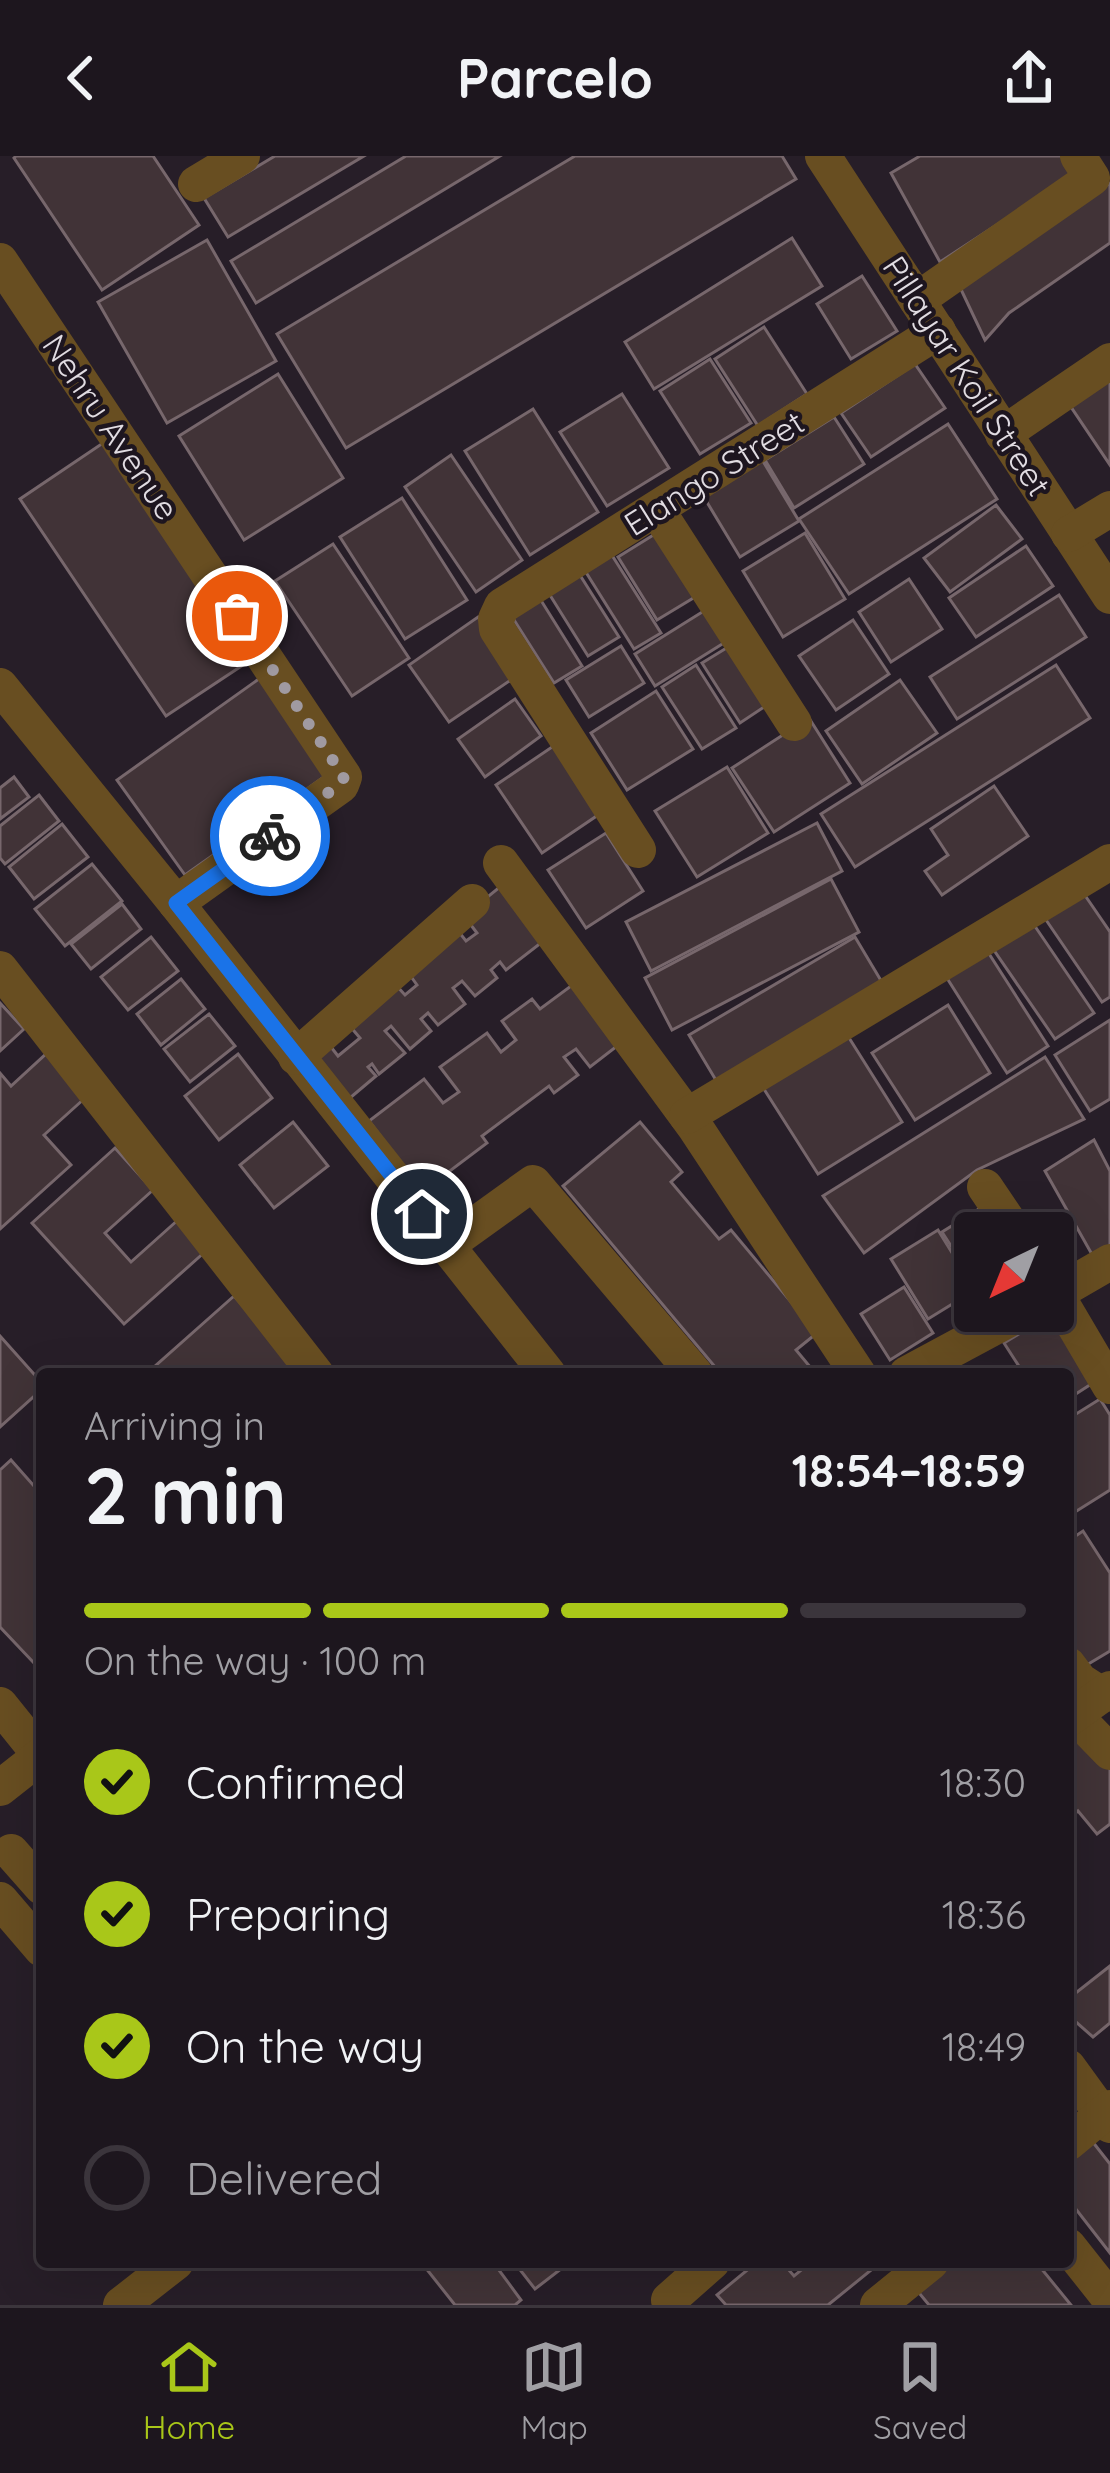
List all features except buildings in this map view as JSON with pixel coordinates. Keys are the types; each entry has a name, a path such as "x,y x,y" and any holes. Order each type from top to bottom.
{"street":[{"path":"196,184 242,156"},
{"name":"Elango Street","path":"638,850 497,629 502,606 657,510 927,316 1092,178 1078,156"},
{"name":"Pillayar Koil Street","path":"836,160 927,316 1110,596"},
{"name":"Nehru Avenue","path":"0,261 344,777 176,903"},
{"path":"1003,434 1110,361"},
{"path":"1070,534 1110,508"},
{"path":"657,510 794,723"},
{"path":"0,686 543,1368"},
{"path":"687,1115 1110,862"},
{"path":"501,863 687,1115 853,1368"},
{"path":"296,1057 472,902"},
{"path":"0,969 311,1368"},
{"path":"446,1245 533,1183 690,1368"},
{"path":"985,1187 1002,1212"},
{"path":"1074,1282 1110,1262"},
{"path":"919,1368 983,1332"},
{"path":"1071,1332 1110,1386"},
{"path":"1074,1673 1110,1752"},
{"path":"0,1706 36,1749"},
{"path":"0,1788 36,1759"},
{"path":"11,1852 36,1880"},
{"path":"0,1900 36,1942"},
{"path":"1074,2075 1107,2116 1074,2139"},
{"path":"1074,2254 1110,2299"},
{"path":"121,2305 168,2268"},
{"path":"672,2305 669,2300 705,2268"},
{"path":"898,2299 926,2268"}],"way so far":[{"path":"237,616 344,777 270,836"}],"route":[{"path":"270,836 176,903 422,1214"}]}
